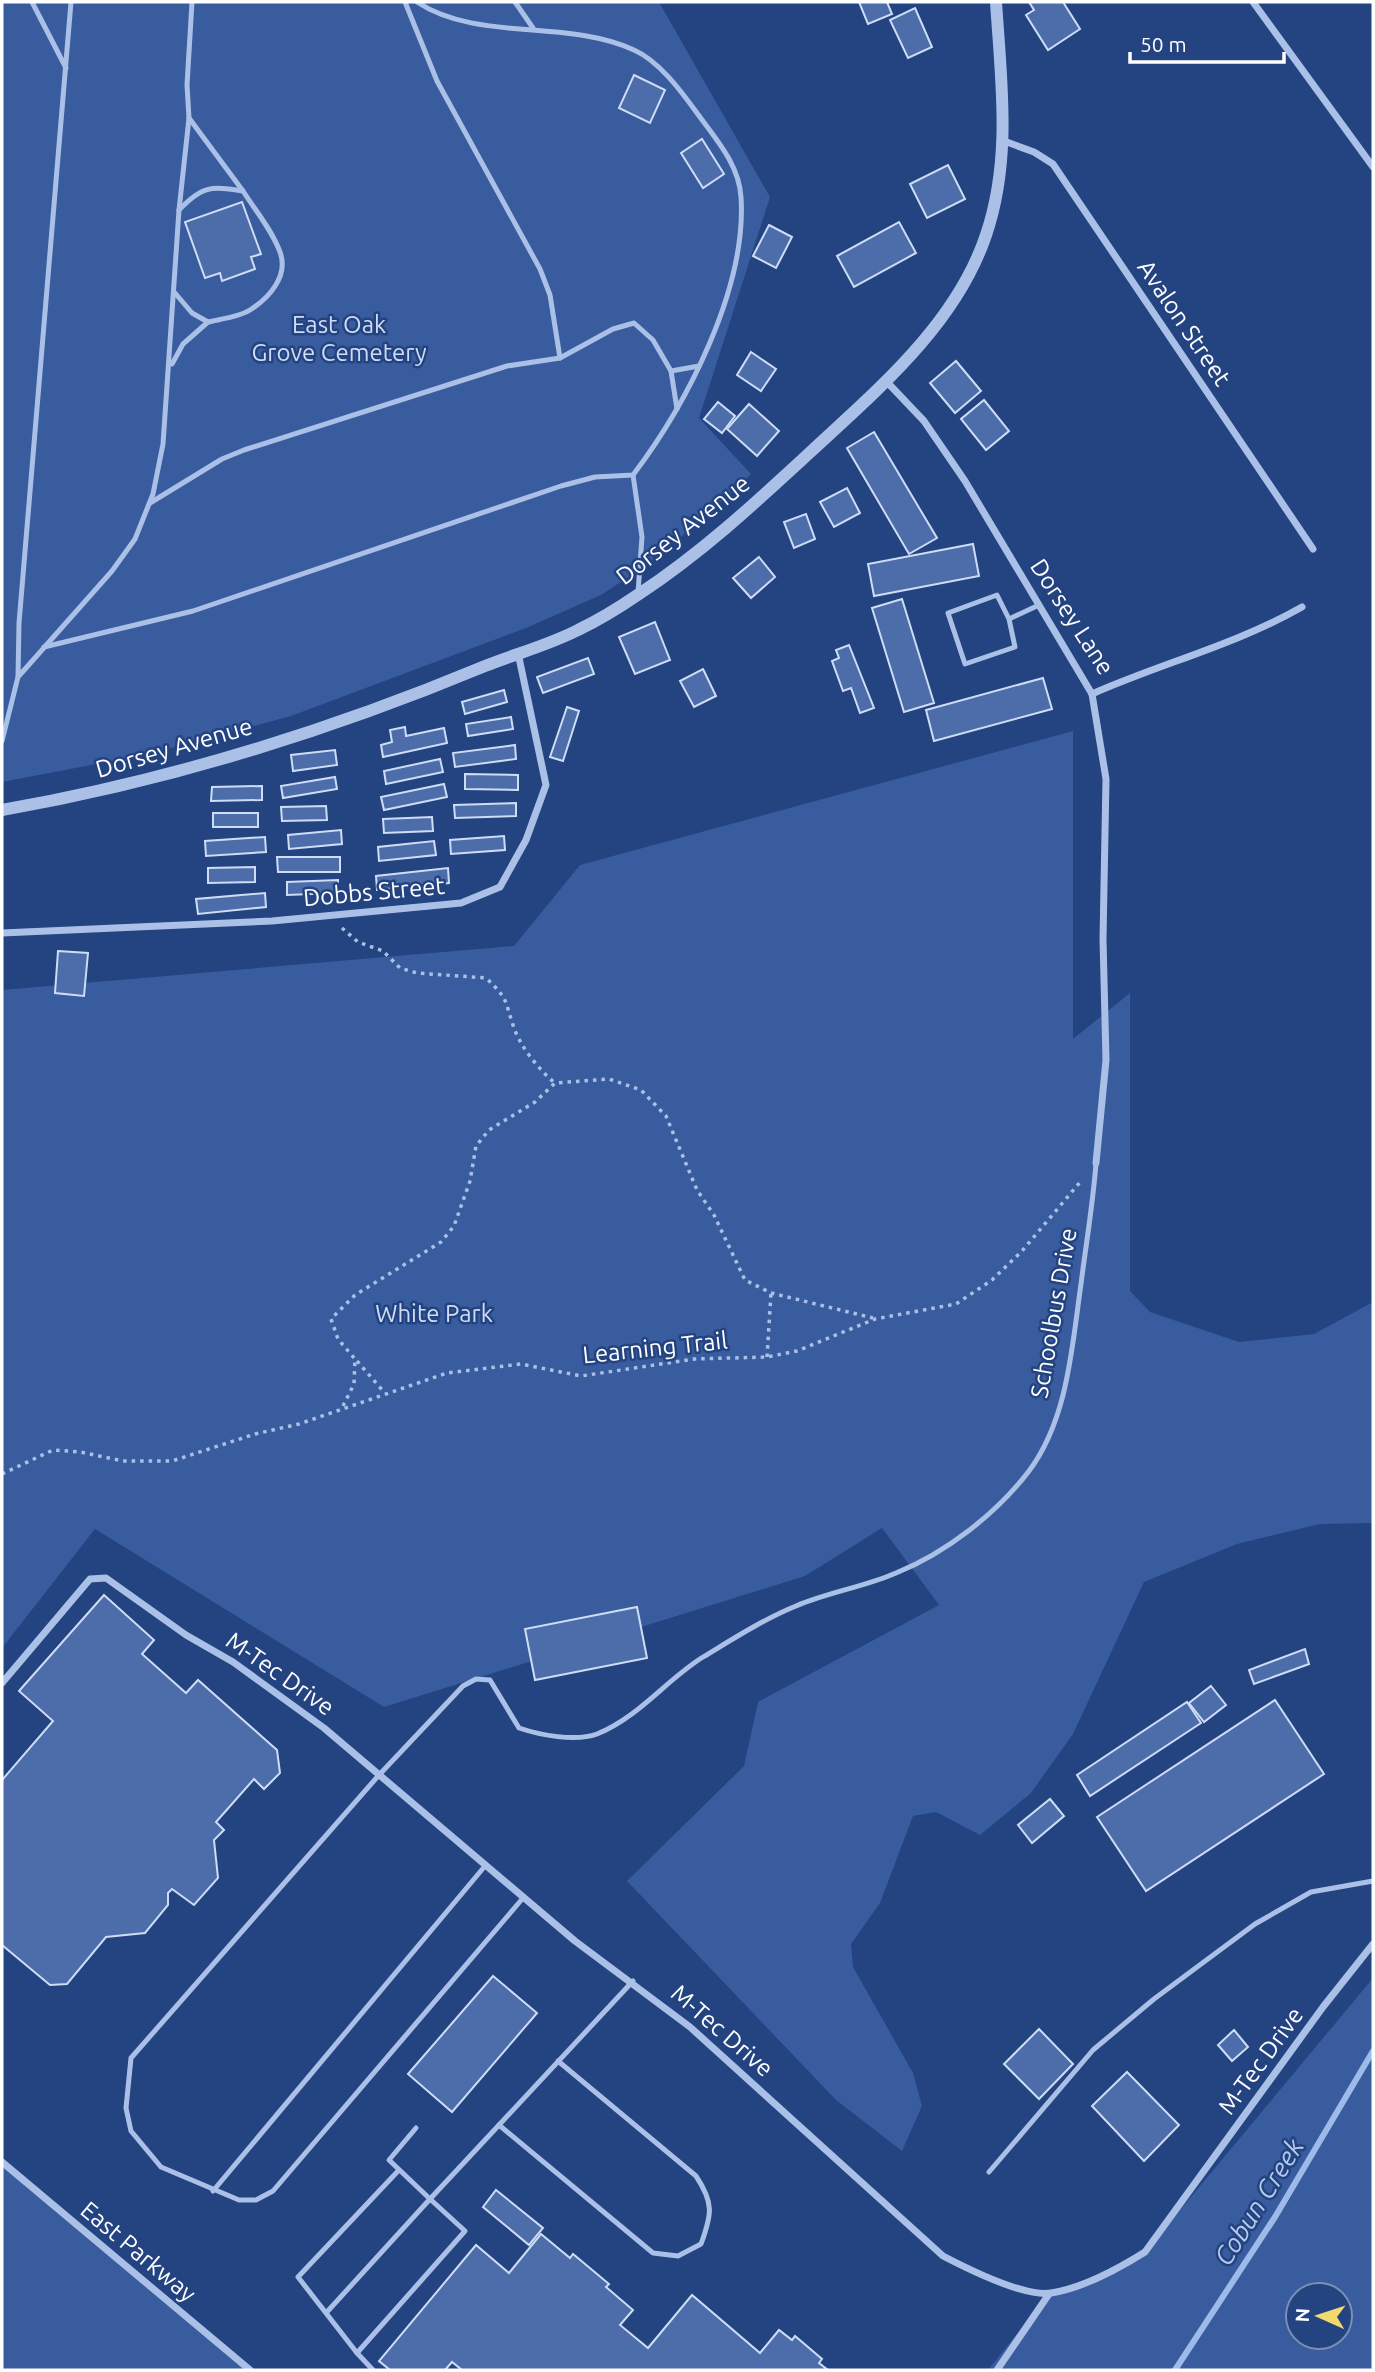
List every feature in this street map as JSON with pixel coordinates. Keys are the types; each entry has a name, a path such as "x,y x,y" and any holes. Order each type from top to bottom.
{"street":[{"name":"Dorsey Avenue","path":"2,810 82,796 187,771 367,714 576,631 638,595 715,538 887,382 936,325 964,283 986,237 998,194 1004,141 996,2"},
{"path":"1253,2 1373,167"},
{"name":"Avalon Street","path":"1004,141 1034,152 1053,164 1313,549"},
{"name":"Dorsey Lane","path":"887,382 931,431 1092,694 1148,670 1237,640 1302,607"},
{"name":"Dobbs Street","path":"2,933 272,921 461,903 500,887 526,841 546,785 518,653"},
{"name":"Schoolbus Drive","path":"1092,694 1106,779 1103,939 1106,1060 1096,1163"},
{"name":"M-Tec Drive","path":"2,1683 73,1596 90,1579 106,1578 186,1635 233,1662 324,1728 575,1941 690,2027 943,2256 981,2275 1016,2287 1049,2294 1116,2270 1145,2252 1323,2007 1373,1944"},
{"name":"East Parkway","path":"2,2162 250,2370"},
{"path":"997,2370 1049,2294"}],"lane":[{"path":"32,2 66,68"},
{"path":"2,741 18,677 19,623 71,2"},
{"path":"18,677 112,571 135,539 150,503 163,444 179,210 190,118 187,85 191,2"},
{"path":"405,2 437,81 540,269 550,295 560,358"},
{"path":"417,2 474,22 507,28 534,28 601,40 635,50 676,85 728,156 741,195 739,235 718,322 666,431 633,475 642,537 638,595"},
{"path":"515,2 534,28"},
{"path":"169,371 183,344 208,322 249,311 276,287 281,255 243,191 190,118"},
{"path":"179,210 197,191 217,187 243,191"},
{"path":"175,292 180,302 192,313 208,322"},
{"path":"150,503 222,459 244,450 506,366 560,358 614,329 634,323 653,340 671,371 677,409"},
{"path":"671,371 699,366"},
{"path":"44,648 193,611 561,486 596,477 633,475"},
{"path":"997,595 1009,619 1015,647 965,664 948,613 997,595"},
{"path":"1009,619 1039,605"},
{"name":"Schoolbus Drive","path":"379,1775 442,1706 463,1686 476,1679 490,1680 519,1728 553,1735 593,1735 619,1724 700,1659 742,1634 794,1607 840,1589 896,1574 944,1548 996,1506 1029,1470 1050,1435 1069,1365 1096,1163"},
{"path":"379,1775 131,2057 126,2108 131,2131 161,2167 239,2200 256,2200 273,2192 523,1898"},
{"path":"213,2191 485,1866"},
{"path":"989,2172 1093,2050 1154,1999 1255,1924 1311,1892 1373,1881"},
{"path":"326,2313 633,1982"},
{"path":"499,2125 653,2253 678,2256 701,2244 709,2222 710,2197 696,2176 558,2061"},
{"path":"357,2353 465,2231 389,2160 416,2128"},
{"path":"373,2370 298,2277 399,2170"}],"path":[{"path":"327,915 358,942 383,951 400,968 416,973 486,978 509,1004 513,1027 541,1072 555,1083"},
{"path":"384,1392 338,1339 331,1319 355,1296 441,1242 454,1226 470,1181 476,1146 489,1130 535,1102 555,1083 609,1079 641,1090 666,1116 697,1190 714,1214 745,1280 771,1293 875,1319"},
{"name":"Learning Trail","path":"2,1474 53,1450 80,1452 123,1461 172,1461 255,1434 299,1424 384,1392 447,1373 521,1364 581,1376 695,1359 767,1356 797,1351 875,1319 956,1304 992,1280 1022,1251 1096,1163"},
{"path":"767,1356 771,1293"},
{"path":"342,1408 354,1384 355,1359"}],"green space":[{"name":"East Oak Grove Cemetery","path":"2,2 659,2 770,197 699,418 751,474 697,524 641,569 601,595 526,628 291,716 149,754 2,782"},
{"name":"White Park","path":"1073,731 1073,1039 1130,993 1130,1291 1150,1312 1239,1342 1314,1334 1373,1302 1373,1523 1320,1524 1237,1544 1144,1582 1073,1734 1031,1793 980,1835 936,1812 913,1816 880,1903 851,1944 853,1967 913,2073 922,2106 902,2151 836,2100 627,1881 744,1766 758,1702 939,1605 882,1528 805,1576 384,1707 95,1529 2,1648 2,990 514,946 580,865"},
{"path":"1373,1978 1373,2370 988,2370 1049,2294 1116,2270 1145,2252"},
{"path":"2,2162 250,2370 2,2370"}],"building":[{"path":"859,2 887,2 892,14 868,24"},
{"path":"1029,2 1063,2 1080,29 1048,50 1026,15 1034,10"},
{"path":"915,8 932,47 908,58 890,20"},
{"path":"634,75 665,90 650,123 619,108"},
{"path":"702,139 724,174 703,188 681,153"},
{"path":"948,165 965,199 927,218 910,184"},
{"path":"242,202 261,254 251,257 255,269 222,281 220,273 205,278 185,222"},
{"path":"899,222 916,253 854,287 837,256"},
{"path":"769,225 792,237 776,268 753,256"},
{"path":"751,352 776,369 761,391 737,375"},
{"path":"956,361 981,391 955,413 930,383"},
{"path":"984,400 1009,431 986,450 961,419"},
{"path":"718,402 735,416 722,433 704,419"},
{"path":"749,404 779,431 757,456 727,429"},
{"path":"874,432 937,538 909,554 847,448"},
{"path":"847,488 860,513 834,527 820,502"},
{"path":"806,514 815,539 794,548 784,522"},
{"path":"973,544 979,576 874,596 868,564"},
{"path":"759,557 775,577 751,598 733,578"},
{"path":"902,599 934,703 904,712 872,608"},
{"path":"655,622 670,660 635,674 619,637"},
{"path":"849,645 874,708 860,713 851,688 843,691 832,661 839,658 836,650"},
{"path":"588,658 594,674 543,693 537,677"},
{"path":"703,669 716,696 694,707 680,681"},
{"path":"1043,678 1052,709 934,741 926,710"},
{"path":"504,690 507,702 465,714 462,702"},
{"path":"567,707 579,711 563,761 550,757"},
{"path":"511,717 513,729 468,736 466,724"},
{"path":"405,727 406,736 444,728 447,743 383,757 381,745 392,742 390,730"},
{"path":"515,745 516,759 455,767 453,753"},
{"path":"335,750 337,765 293,771 291,755"},
{"path":"440,759 443,772 386,784 384,771"},
{"path":"465,774 518,775 518,790 465,789"},
{"path":"335,777 337,789 283,798 281,786"},
{"path":"444,784 447,797 384,810 381,797"},
{"path":"262,786 262,800 211,801 212,787"},
{"path":"516,803 516,816 455,818 454,805"},
{"path":"326,806 327,820 282,821 281,807"},
{"path":"213,813 258,813 258,827 213,827"},
{"path":"432,817 433,831 384,833 383,819"},
{"path":"341,830 342,844 289,849 288,835"},
{"path":"504,836 505,850 451,854 450,840"},
{"path":"265,837 266,852 206,856 205,841"},
{"path":"434,841 436,855 379,861 378,847"},
{"path":"277,857 340,857 340,872 278,872"},
{"path":"255,867 255,882 208,883 208,868"},
{"path":"448,868 449,883 377,890 376,876"},
{"path":"338,880 338,893 287,895 287,882"},
{"path":"265,893 266,907 198,914 196,899"},
{"path":"58,951 88,953 84,996 55,993"},
{"path":"104,1595 154,1640 142,1654 186,1693 198,1680 277,1750 280,1773 264,1789 254,1779 216,1822 224,1830 214,1840 218,1878 194,1905 172,1889 168,1893 168,1905 145,1933 106,1937 67,1984 50,1985 2,1945 2,1780 53,1721 19,1691"},
{"path":"637,1607 647,1658 535,1680 525,1629"},
{"path":"1305,1649 1309,1664 1254,1684 1249,1670"},
{"path":"1211,1686 1226,1705 1204,1722 1189,1703"},
{"path":"1275,1700 1324,1774 1146,1891 1097,1817"},
{"path":"1187,1702 1201,1723 1090,1796 1077,1775"},
{"path":"1050,1799 1064,1816 1032,1843 1018,1825"},
{"path":"493,1976 537,2013 452,2112 408,2074"},
{"path":"1039,2029 1073,2064 1039,2099 1004,2064"},
{"path":"1234,2030 1248,2047 1232,2061 1218,2045"},
{"path":"1127,2072 1179,2125 1144,2161 1092,2106"},
{"path":"496,2190 543,2228 529,2245 483,2207"},
{"path":"541,2234 570,2258 573,2254 609,2284 606,2287 633,2310 620,2325 648,2348 692,2295 760,2353 779,2330 792,2340 795,2336 822,2359 819,2363 828,2370 462,2370 452,2362 445,2370 390,2370 379,2361 476,2245 509,2273"}],"waterway":[{"name":"Cobun Creek","path":"1175,2370 1275,2217 1373,2051"}]}
